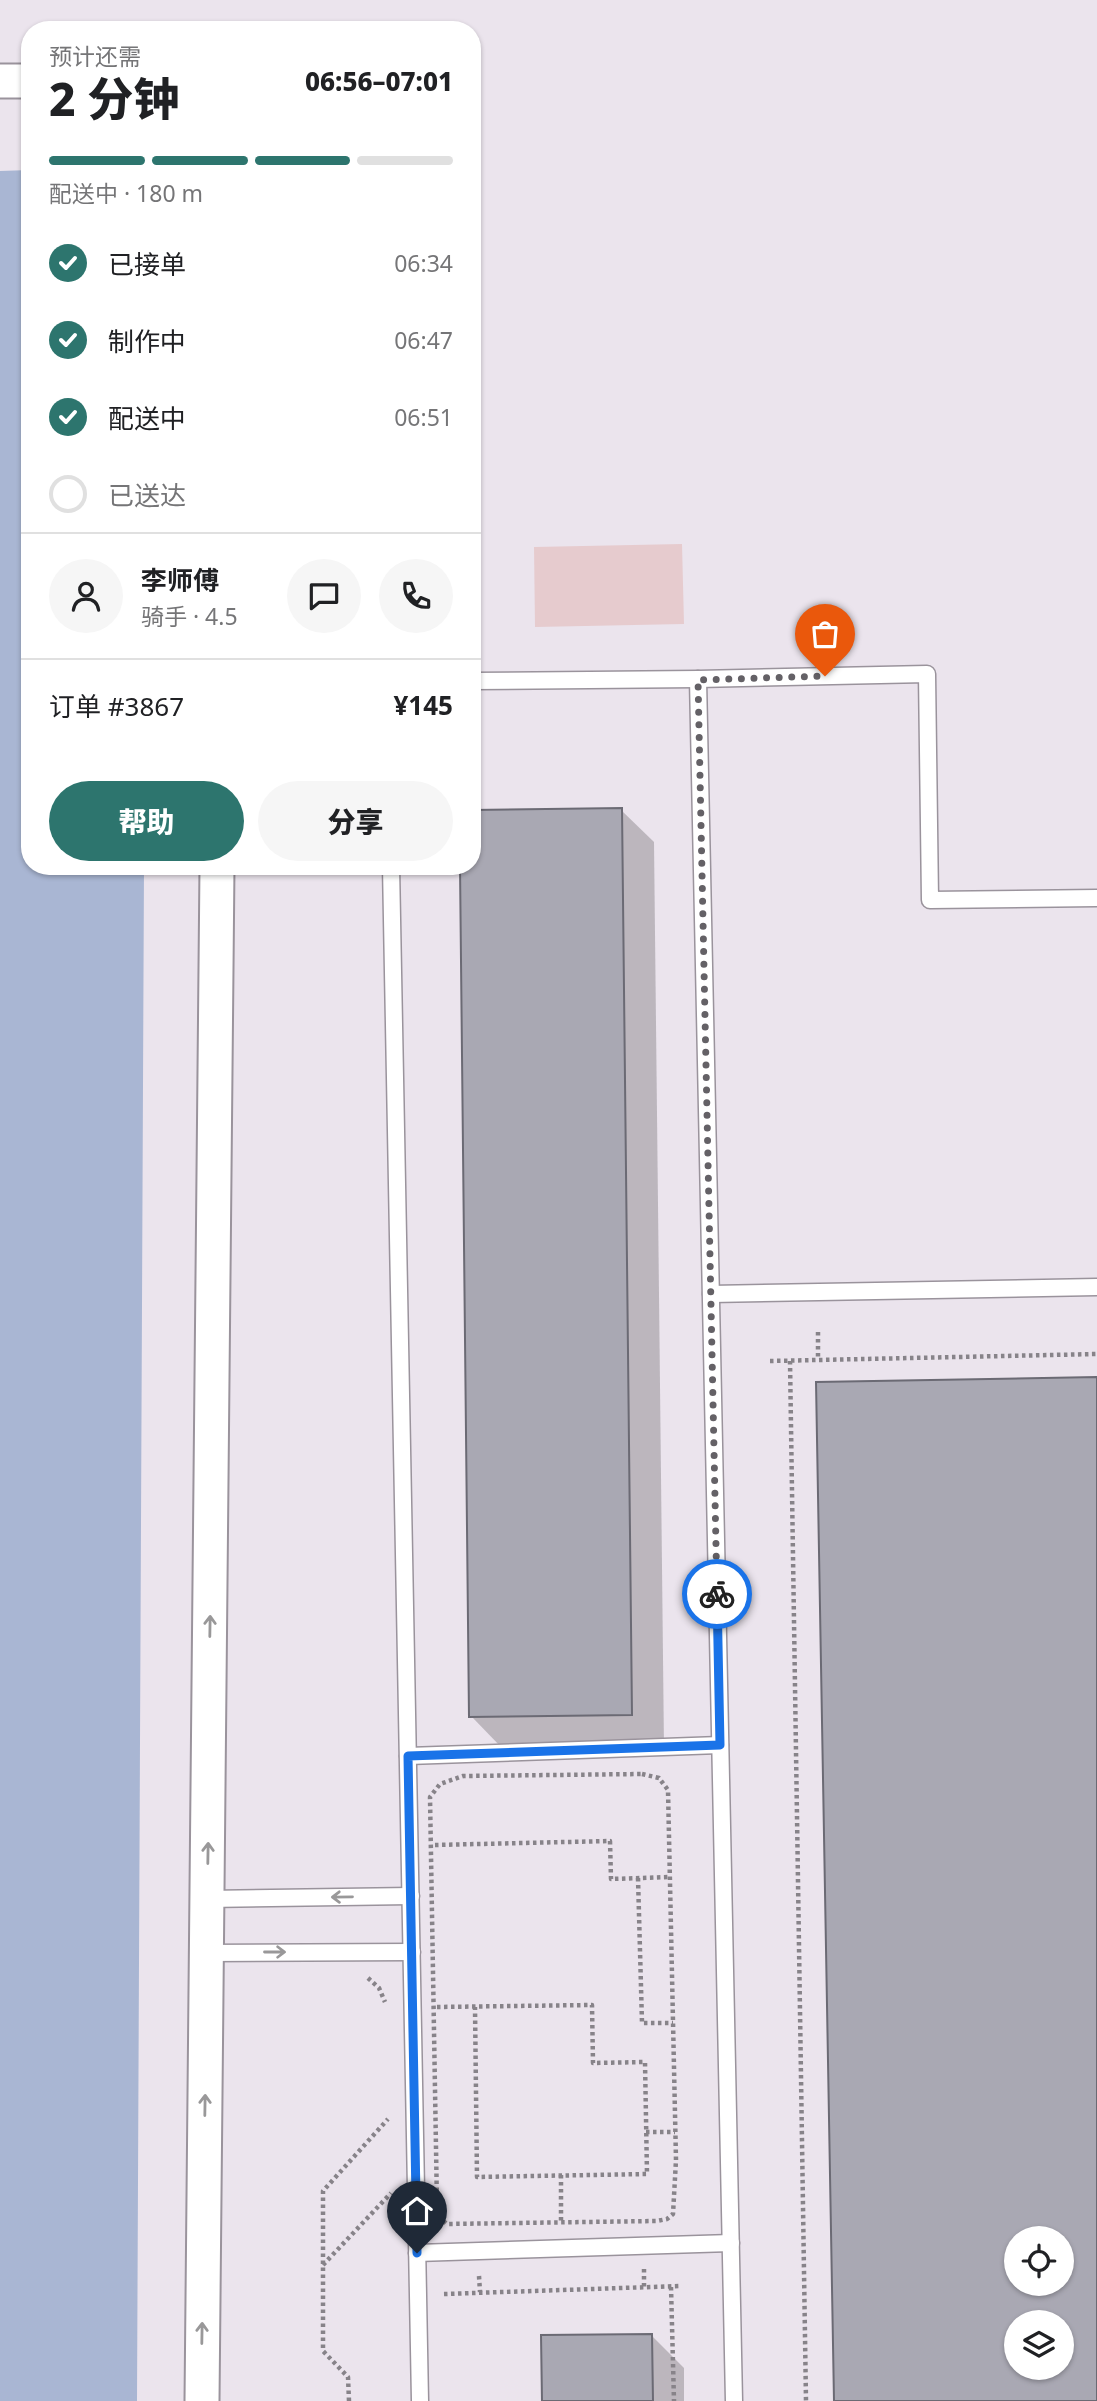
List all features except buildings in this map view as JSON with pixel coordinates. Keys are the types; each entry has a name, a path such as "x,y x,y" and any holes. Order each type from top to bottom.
{"street":[{"path":"0,81 21,81"},
{"path":"202,2401 218,875"}],"lane":[{"path":"481,681 698,680 926,674 930,900 1097,898"},
{"path":"698,680 734,2401"},
{"path":"391,875 420,2401"},
{"path":"711,1294 1097,1287"},
{"path":"408,1756 720,1745"},
{"path":"207,1899 411,1896"},
{"path":"207,1953 412,1951"},
{"path":"417,2253 731,2243"}],"path":[{"path":"818,1332 818,1360"},
{"path":"769,1362 1097,1354"},
{"path":"790,1361 806,2401"},
{"path":"642,1774 659,1778 668,1790 675,2207 673,2214 667,2219 454,2225 441,2219 437,2206 430,1845 430,1797 433,1791 447,1780 468,1775 642,1774"},
{"path":"430,1845 610,1841 611,1879 670,1877"},
{"path":"638,1878 642,2023 673,2023"},
{"path":"357,1971 379,1989 385,2000 387,2013"},
{"path":"433,2007 592,2005 593,2063 645,2062 647,2174 477,2176 475,2007"},
{"path":"349,2401 348,2377 323,2351 323,2191 389,2118 389,2131"},
{"path":"646,2132 675,2132"},
{"path":"561,2175 561,2223"},
{"path":"390,2180 390,2207"},
{"path":"323,2265 390,2193"},
{"path":"644,2265 644,2287"},
{"path":"442,2307 442,2294 681,2286"},
{"path":"671,2287 674,2401"}],"shaded area":[{"path":"682,544 684,624 535,627 534,547"}],"water":[{"path":"21,170 21,875 144,875 137,2401 0,2401 0,171"}],"way so far":[{"path":"717,1594 698,680 825,676"}],"route":[{"path":"417,2253 408,1756 720,1745 717,1594"}]}
